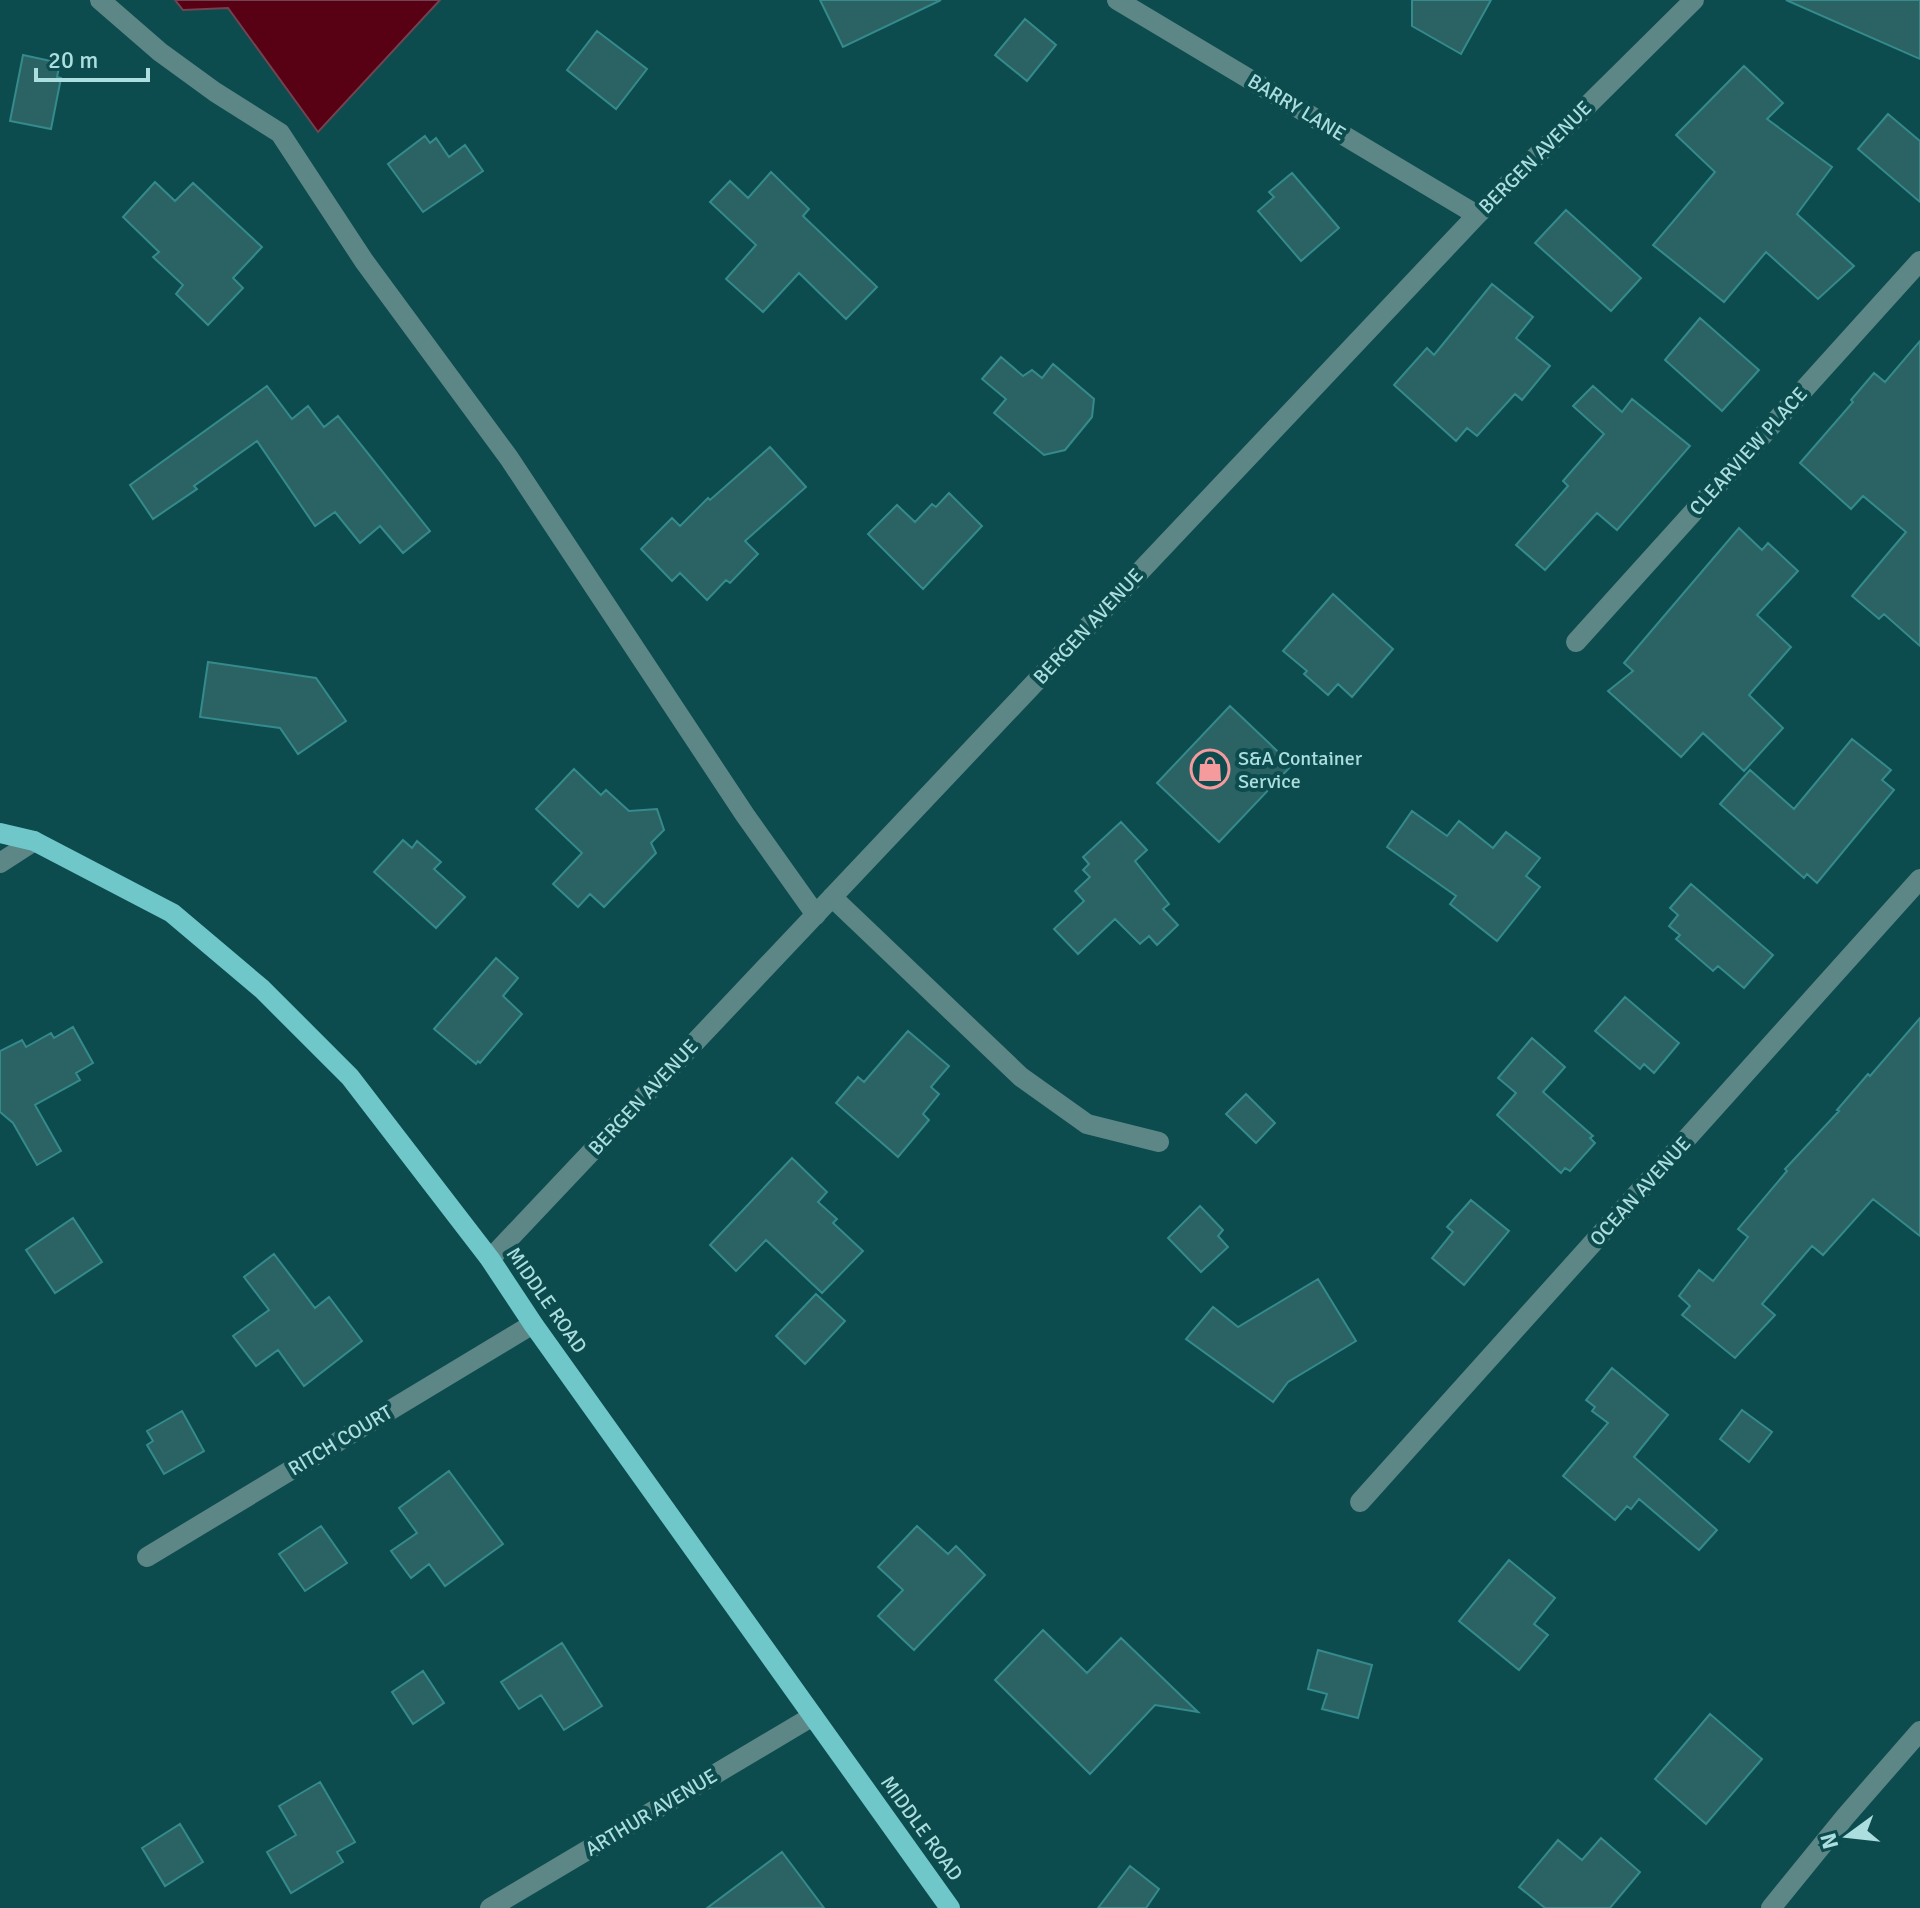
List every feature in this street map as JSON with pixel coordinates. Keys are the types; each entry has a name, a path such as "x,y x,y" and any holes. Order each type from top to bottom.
{"main road":[{"name":"MIDDLE ROAD","path":"0,833 34,841 172,913 262,989 350,1077 490,1259 533,1324 950,1908"}],"street":[{"path":"100,0 160,52 280,133 364,261 509,458 745,815 816,915"},
{"name":"BARRY LANE","path":"1117,0 1477,215"},
{"name":"BERGEN AVENUE","path":"490,1259 1477,215 1694,0"},
{"name":"CLEARVIEW PLACE","path":"1576,642 1920,261"},
{"path":"0,863 34,841"},
{"name":"OCEAN AVENUE","path":"1360,1502 1920,879"},
{"path":"832,897 1021,1077 1087,1124 1159,1142"},
{"name":"RITCH COURT","path":"147,1557 533,1324"},
{"name":"ARTHUR AVENUE","path":"490,1908 813,1716"},
{"path":"1771,1908 1920,1731"}],"shaded area":[{"path":"175,0 440,0 318,132 228,8 183,10"}],"building":[{"path":"820,0 941,0 843,47"},
{"path":"1412,0 1491,0 1461,54 1412,26"},
{"path":"1786,0 1920,0 1920,59"},
{"path":"1025,19 1056,45 1027,81 995,55"},
{"path":"597,31 647,69 616,109 567,70"},
{"path":"23,55 60,63 57,77 61,78 51,129 10,121"},
{"path":"1744,66 1783,103 1767,119 1832,167 1797,214 1854,266 1818,299 1766,252 1724,302 1653,245 1715,172 1676,135"},
{"path":"1888,114 1920,141 1920,202 1858,149"},
{"path":"425,136 430,143 436,138 449,157 465,145 483,171 423,212 388,164"},
{"path":"771,172 809,209 803,216 877,287 846,319 799,273 763,312 726,279 756,245 710,202 730,181 748,198"},
{"path":"1292,173 1339,228 1301,261 1258,211 1274,197 1269,192"},
{"path":"155,182 175,201 193,183 262,247 233,278 243,288 208,325 176,294 183,285 153,257 159,252 123,217"},
{"path":"1566,210 1641,278 1611,311 1535,243"},
{"path":"1492,284 1533,317 1516,338 1550,366 1522,400 1515,394 1477,436 1467,428 1456,441 1394,385 1427,348 1434,355"},
{"path":"1700,318 1759,370 1722,411 1665,360"},
{"path":"1920,341 1920,646 1884,614 1879,619 1852,596 1906,532 1863,496 1851,509 1800,463 1874,373 1885,382"},
{"path":"1001,357 1023,376 1032,370 1042,378 1053,364 1094,399 1092,417 1065,450 1044,455 994,413 1006,399 982,379"},
{"path":"267,386 292,419 308,406 324,427 338,416 430,531 403,553 380,526 360,543 335,512 315,526 257,441 194,486 197,489 153,519 130,485"},
{"path":"1593,386 1622,412 1632,399 1690,446 1617,530 1597,513 1545,570 1516,545 1568,486 1563,481 1604,434 1573,406"},
{"path":"770,447 806,487 745,541 758,554 730,583 726,580 707,600 680,573 672,581 641,549 672,518 680,526 708,498 710,500"},
{"path":"949,493 982,526 923,589 868,534 897,505 915,522 932,504 936,507"},
{"path":"1739,528 1762,550 1768,543 1798,571 1757,615 1791,647 1749,695 1783,728 1744,771 1703,733 1681,757 1608,691 1633,671 1624,663"},
{"path":"1333,594 1393,649 1352,697 1338,684 1328,695 1304,674 1307,671 1283,651"},
{"path":"208,662 316,678 346,721 298,754 280,728 200,717"},
{"path":"1230,706 1292,765 1219,842 1157,783"},
{"path":"1852,739 1891,770 1882,780 1894,790 1817,883 1807,874 1804,878 1720,804 1750,770 1794,809"},
{"path":"574,769 601,795 606,790 629,811 657,809 664,830 651,843 656,853 604,907 590,894 578,907 553,884 582,853 536,809"},
{"path":"1412,811 1447,836 1459,821 1493,848 1506,832 1540,858 1526,876 1540,887 1497,941 1450,904 1456,896 1387,847"},
{"path":"1121,822 1147,850 1135,861 1169,904 1163,909 1178,925 1157,945 1149,936 1140,944 1115,919 1078,954 1054,929 1084,901 1075,891 1090,877 1083,870 1089,864 1083,857"},
{"path":"403,840 412,848 417,841 441,862 434,869 465,897 436,928 374,872"},
{"path":"1691,884 1773,955 1744,988 1718,966 1713,971 1676,939 1680,935 1669,926 1678,915 1670,908"},
{"path":"496,958 518,978 503,996 522,1014 476,1064 434,1029"},
{"path":"1625,997 1679,1043 1654,1073 1644,1064 1640,1069 1595,1031"},
{"path":"1920,1018 1920,1236 1873,1199 1823,1255 1812,1246 1762,1304 1775,1315 1735,1358 1682,1315 1690,1306 1679,1296 1699,1270 1713,1281 1748,1237 1738,1229 1787,1171 1785,1169"},
{"path":"73,1027 93,1063 76,1073 80,1080 35,1105 61,1151 37,1165 13,1123 0,1112 0,1051 22,1040 26,1047 51,1033 54,1038"},
{"path":"908,1031 949,1066 931,1087 939,1094 923,1114 929,1120 898,1157 836,1103 858,1077 864,1082"},
{"path":"1532,1038 1565,1067 1543,1092 1593,1136 1590,1138 1595,1143 1570,1171 1565,1168 1561,1173 1497,1115 1516,1093 1498,1078"},
{"path":"1246,1094 1275,1123 1256,1143 1226,1114"},
{"path":"792,1158 827,1192 818,1202 837,1219 833,1223 863,1251 822,1293 766,1240 736,1271 710,1245"},
{"path":"1471,1200 1509,1231 1464,1285 1432,1258 1453,1232 1447,1227"},
{"path":"1200,1206 1223,1230 1218,1236 1228,1247 1201,1272 1168,1238"},
{"path":"73,1218 102,1262 55,1293 26,1250"},
{"path":"274,1254 315,1308 329,1297 362,1341 304,1386 278,1350 256,1366 233,1336 269,1310 244,1277"},
{"path":"1318,1279 1356,1341 1288,1382 1273,1402 1186,1339 1213,1307 1238,1327"},
{"path":"816,1294 845,1321 805,1364 776,1336"},
{"path":"1612,1368 1668,1415 1634,1457 1717,1530 1699,1550 1639,1499 1631,1509 1627,1506 1615,1520 1563,1476 1608,1423 1592,1411 1595,1407 1586,1400"},
{"path":"1742,1410 1772,1432 1749,1462 1720,1439"},
{"path":"182,1411 204,1451 164,1474 147,1445 153,1441 147,1431"},
{"path":"449,1471 503,1544 445,1586 429,1564 411,1578 391,1551 417,1533 399,1508"},
{"path":"321,1526 347,1563 305,1591 279,1554"},
{"path":"917,1526 948,1554 956,1546 985,1575 914,1650 878,1616 903,1590 878,1567"},
{"path":"1509,1560 1555,1598 1534,1624 1548,1635 1519,1670 1459,1621"},
{"path":"1043,1630 1087,1673 1121,1638 1198,1712 1155,1705 1090,1774 995,1680"},
{"path":"562,1643 602,1706 564,1730 541,1695 519,1709 501,1682"},
{"path":"1318,1650 1372,1665 1358,1718 1322,1709 1327,1694 1308,1689"},
{"path":"423,1671 444,1703 413,1724 392,1692"},
{"path":"1710,1714 1762,1759 1706,1824 1655,1779"},
{"path":"320,1782 355,1842 337,1852 343,1862 291,1893 267,1852 296,1835 279,1806"},
{"path":"180,1824 203,1862 165,1886 142,1848"},
{"path":"1601,1838 1640,1872 1610,1908 1545,1908 1519,1887 1558,1840 1582,1860"},
{"path":"782,1852 824,1908 707,1908"},
{"path":"1130,1866 1159,1889 1146,1908 1098,1908"}],"place":[{"name":"S&A Container Service","path":"1210,769"}]}
